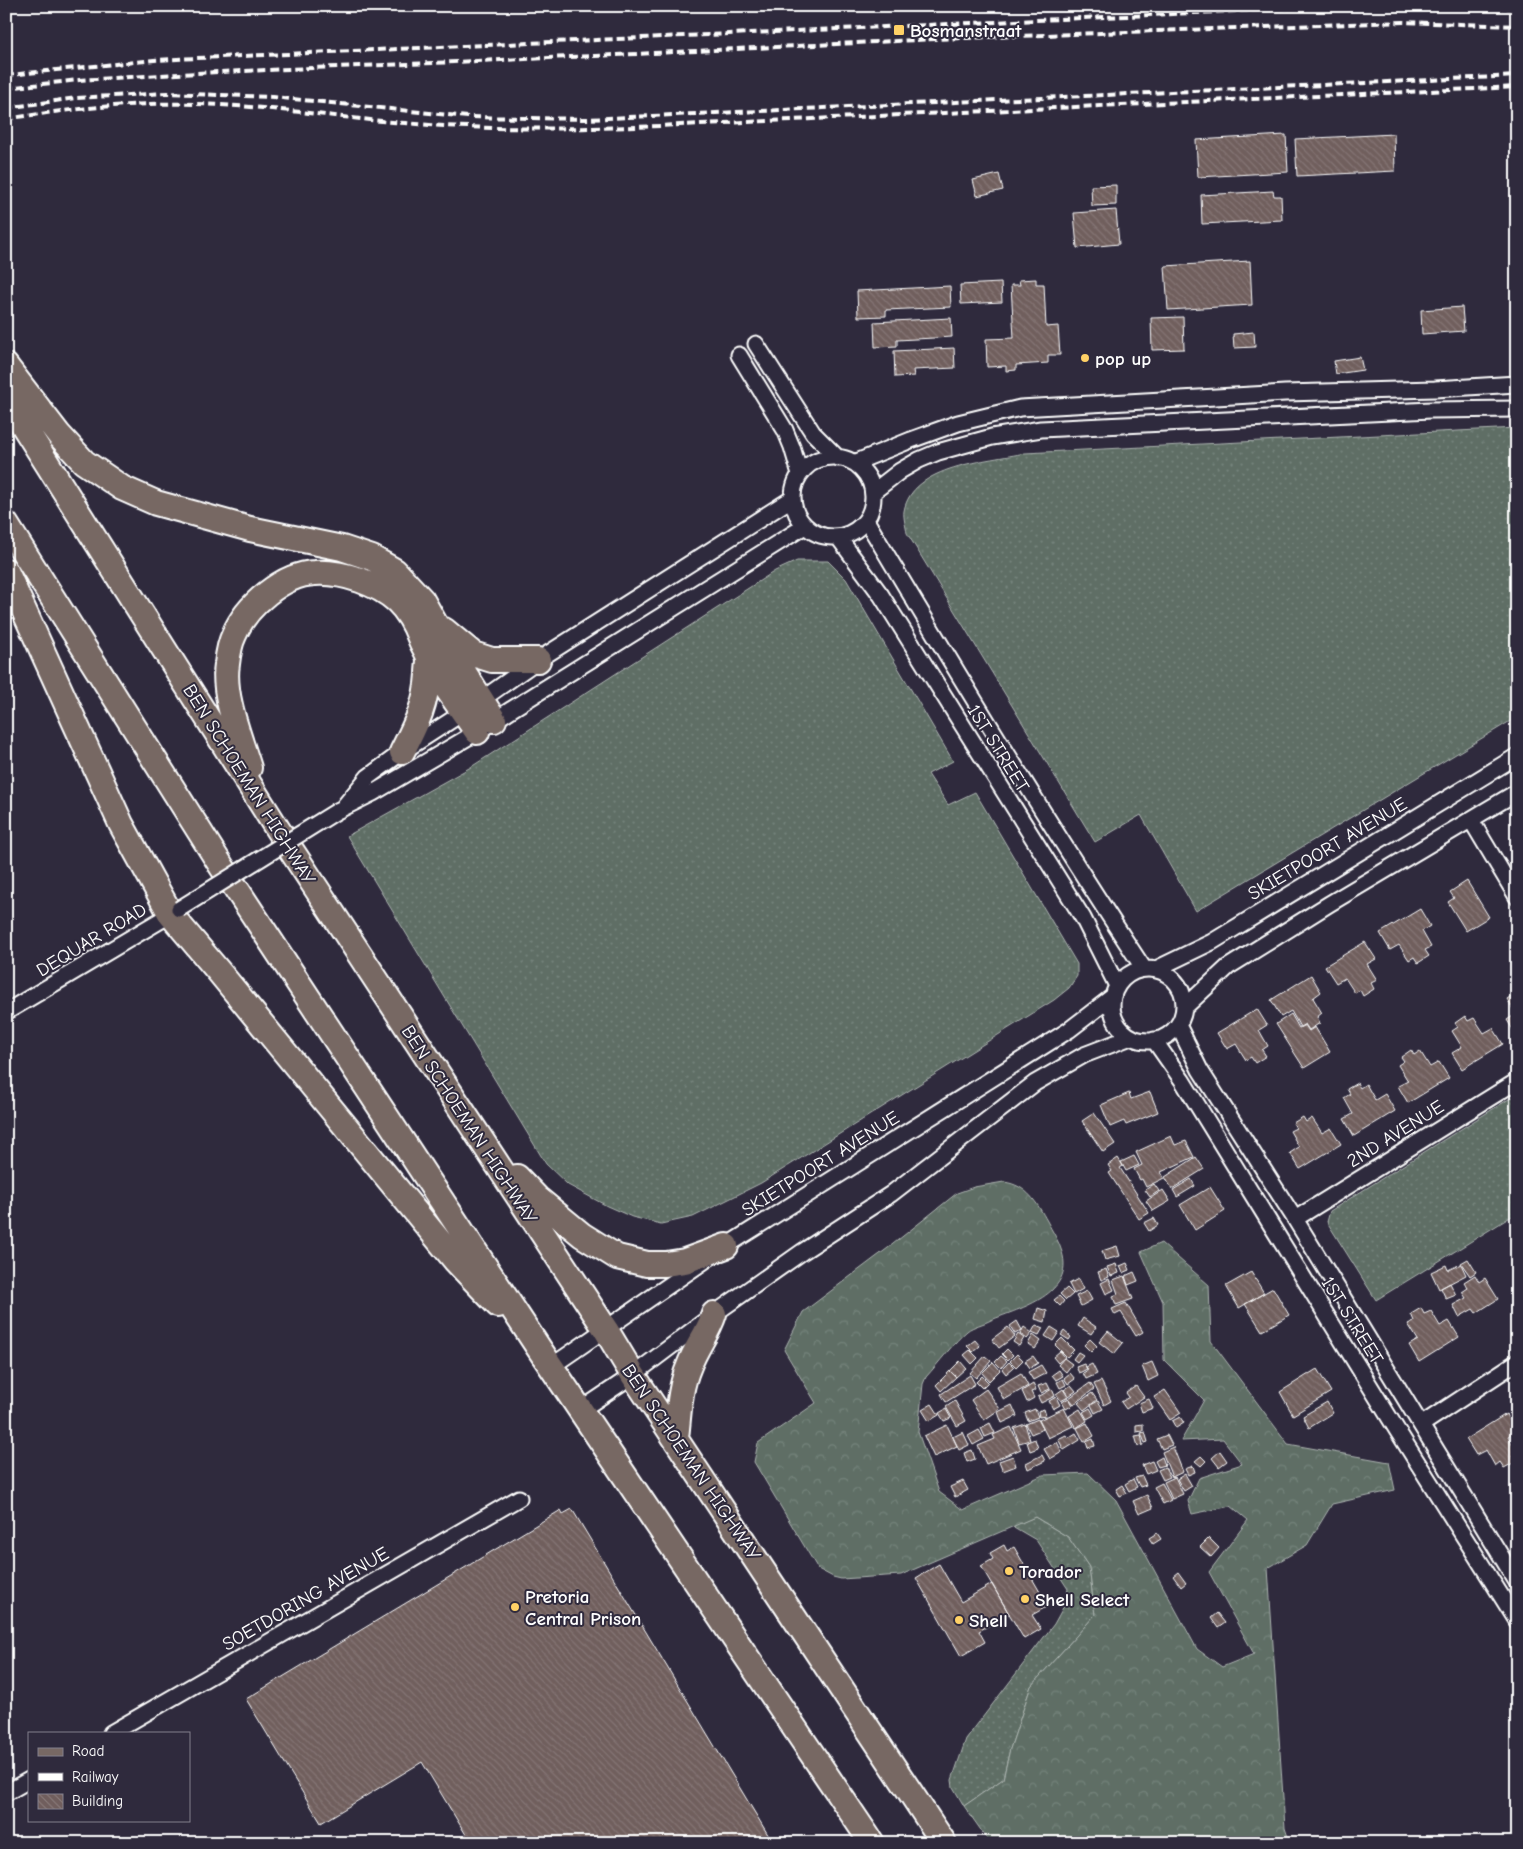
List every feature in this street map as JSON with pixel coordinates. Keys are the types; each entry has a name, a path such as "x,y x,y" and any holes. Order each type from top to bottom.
{"main road":[{"path":"6,366 59,435 84,462 122,488 156,502 241,526 342,548 372,558 395,571 422,600 437,625 451,652 472,706 485,726"},
{"name":"BEN SCHOEMAN HIGHWAY","path":"6,398 278,830 606,1330 633,1375 944,1843"},
{"path":"6,524 222,867 546,1358 872,1843"},
{"path":"6,571 121,824 175,912 220,972 455,1260 546,1358"},
{"path":"278,830 249,770 230,705 226,666 233,636 241,620 253,604 281,584 296,577 314,573 345,575 380,587 400,603 414,623 440,679 472,706"},
{"path":"437,625 473,654 492,660 538,660"},
{"path":"402,752 422,712 427,691 429,658"},
{"path":"482,1142 537,1198 582,1235 617,1257 647,1264 666,1264 685,1261 726,1246"},
{"path":"676,1438 680,1398 685,1377 698,1345 710,1328 714,1314"}],"street":[{"path":"756,344 813,433 838,458"},
{"path":"739,355 785,430 800,474"},
{"path":"854,463 958,423 1020,408 1285,393 1434,389 1517,384"},
{"path":"873,492 912,464 938,452 992,437 1041,429 1431,410 1517,409"},
{"path":"838,458 854,463 867,476 873,492 872,507 866,520 854,531 838,537 815,533 805,526 796,513 792,498 794,486 800,474 808,466 819,459 838,458"},
{"path":"341,808 368,777 402,752 538,660 792,498"},
{"name":"1ST STREET","path":"866,520 1006,751 1098,898 1150,969"},
{"path":"341,808 374,794 805,526"},
{"name":"1ST STREET","path":"838,537 881,595 1077,909 1115,992"},
{"name":"SKIETPOORT AVENUE","path":"1150,969 1212,942 1517,756"},
{"path":"1184,1008 1228,967 1329,904 1517,792"},
{"name":"DEQUAR ROAD","path":"6,1012 175,912 341,808"},
{"path":"1470,820 1517,897"},
{"path":"1150,969 1166,973 1174,979 1184,998 1182,1017 1178,1025 1171,1032 1154,1040 1142,1040 1131,1037 1122,1030 1115,1020 1112,1009 1115,992 1124,978 1133,972 1150,969"},
{"name":"SKIETPOORT AVENUE","path":"546,1358 606,1330 726,1246 1069,1030 1115,992"},
{"name":"1ST STREET","path":"1178,1025 1200,1070 1295,1219 1517,1582"},
{"path":"581,1410 633,1375 714,1314 802,1252 891,1194 1034,1083 1084,1055 1131,1037"},
{"name":"1ST STREET","path":"1154,1040 1182,1080 1517,1621"},
{"name":"2ND AVENUE","path":"1295,1219 1517,1081"},
{"path":"1421,1425 1517,1362"},
{"name":"SOETDORING AVENUE","path":"113,1732 519,1498"},
{"path":"6,1793 28,1781"}],"green space":[{"path":"1517,428 1517,717 1196,911 1141,815 1095,842 907,533 904,519 904,511 910,496 921,484 936,475 973,463 1025,453"},
{"path":"797,561 828,561 846,579 953,761 928,774 948,805 975,792 1077,964 1077,976 1069,988 1054,1000 761,1183 693,1217 661,1224 632,1217 607,1206 568,1185 546,1164 347,836 471,767 775,571"},
{"path":"1517,1094 1517,1213 1376,1300 1327,1222 1330,1211"},
{"path":"1004,1182 1019,1187 1035,1202 1059,1244 1064,1266 1061,1279 1043,1297 967,1331 926,1377 923,1384 918,1432 939,1492 963,1510 1043,1475 1088,1473 1116,1500 1197,1649 1222,1667 1254,1654 1209,1572 1248,1520 1231,1506 1192,1514 1188,1501 1199,1478 1242,1464 1223,1439 1181,1441 1204,1400 1164,1360 1163,1302 1141,1252 1161,1243 1209,1285 1211,1341 1288,1444 1389,1462 1395,1490 1332,1504 1307,1545 1268,1568 1285,1828 1290,1843 990,1843 964,1806 1003,1779 1010,1749 1031,1686 1095,1615 1089,1567 1068,1537 1035,1517 901,1575 841,1579 833,1577 818,1569 754,1462 758,1443 816,1403 784,1350 803,1312 957,1193 974,1187"},
{"path":"1035,1517 1068,1537 1089,1567 1095,1615 1031,1686 1010,1749 1003,1779 964,1806 953,1787 952,1780 966,1739 1054,1624 1065,1604 1068,1589 1036,1540 1012,1526"}],"building":[{"path":"1394,134 1395,171 1297,176 1295,139"},
{"path":"1286,135 1288,172 1198,177 1196,140"},
{"path":"999,174 1003,190 977,196 973,180"},
{"path":"1116,185 1116,205 1092,206 1091,186"},
{"path":"1273,191 1274,196 1281,196 1282,220 1202,224 1201,195"},
{"path":"1116,210 1119,244 1077,248 1074,213"},
{"path":"1250,261 1252,305 1168,310 1165,266"},
{"path":"1036,279 1036,284 1044,284 1046,327 1058,326 1060,355 1048,355 1048,363 1016,365 1016,370 1006,371 1006,366 987,367 986,339 1014,338 1011,285 1020,285 1019,280"},
{"path":"1001,283 1002,302 961,304 960,285"},
{"path":"950,286 951,307 886,310 886,316 858,317 857,291"},
{"path":"1462,307 1464,331 1422,334 1421,310"},
{"path":"1183,317 1184,349 1152,350 1151,318"},
{"path":"951,318 952,337 897,340 897,346 875,347 874,322"},
{"path":"1254,332 1255,347 1234,348 1233,334"},
{"path":"954,348 955,368 913,370 914,376 895,377 894,351"},
{"path":"1360,357 1363,370 1336,374 1334,361"},
{"path":"1467,881 1489,917 1466,931 1448,902 1454,898 1450,892"},
{"path":"1420,909 1430,926 1422,931 1431,947 1425,950 1429,956 1418,963 1414,957 1409,960 1399,945 1390,950 1380,933"},
{"path":"1365,942 1376,959 1367,964 1377,980 1371,983 1374,989 1363,996 1360,990 1355,993 1345,978 1336,983 1325,966"},
{"path":"1311,975 1321,992 1313,998 1322,1013 1317,1017 1320,1023 1309,1030 1305,1024 1300,1027 1291,1011 1281,1017 1271,1000"},
{"path":"1517,986 1517,1036 1507,1020 1516,1014 1507,999 1513,995 1510,990"},
{"path":"1257,1009 1267,1025 1259,1030 1268,1046 1262,1050 1266,1056 1255,1063 1251,1057 1246,1060 1236,1044 1227,1049 1217,1033"},
{"path":"1291,1014 1299,1028 1305,1025 1309,1031 1315,1027 1330,1052 1304,1068 1276,1024"},
{"path":"1465,1016 1468,1021 1474,1018 1484,1033 1493,1028 1503,1044 1462,1069 1452,1053 1462,1047 1452,1031 1458,1027 1455,1023"},
{"path":"1411,1050 1414,1055 1420,1051 1430,1067 1439,1062 1449,1078 1408,1103 1398,1086 1408,1081 1398,1065 1404,1061 1401,1057"},
{"path":"1357,1083 1360,1088 1366,1084 1375,1100 1385,1094 1395,1111 1354,1136 1344,1119 1353,1114 1344,1098 1350,1094 1347,1089"},
{"path":"1150,1092 1158,1112 1126,1125 1124,1121 1110,1127 1101,1105 1129,1093 1131,1099"},
{"path":"1094,1113 1115,1144 1103,1152 1082,1121"},
{"path":"1303,1117 1306,1122 1312,1118 1322,1133 1331,1128 1341,1144 1300,1169 1290,1153 1299,1147 1290,1131 1296,1128 1293,1123"},
{"path":"1171,1136 1175,1145 1186,1141 1194,1157 1161,1172 1164,1178 1146,1187 1134,1169 1142,1165 1136,1152"},
{"path":"1134,1156 1139,1165 1126,1171 1121,1162"},
{"path":"1196,1157 1204,1169 1172,1189 1165,1177"},
{"path":"1118,1158 1123,1166 1120,1168 1149,1213 1139,1219 1109,1173 1112,1171 1108,1165"},
{"path":"1191,1179 1195,1186 1177,1197 1173,1190"},
{"path":"1154,1184 1159,1191 1150,1197 1145,1190"},
{"path":"1210,1187 1225,1211 1195,1230 1180,1205"},
{"path":"1163,1190 1170,1201 1153,1211 1146,1201"},
{"path":"1154,1218 1158,1225 1149,1231 1144,1223"},
{"path":"1117,1246 1120,1256 1105,1260 1102,1251"},
{"path":"1468,1259 1476,1272 1470,1276 1461,1263"},
{"path":"1127,1263 1130,1270 1123,1273 1120,1266"},
{"path":"1116,1264 1119,1273 1111,1276 1107,1267"},
{"path":"1461,1264 1466,1275 1439,1289 1431,1272 1446,1265 1448,1270"},
{"path":"1106,1269 1109,1277 1101,1280 1098,1272"},
{"path":"1134,1272 1138,1281 1128,1285 1125,1276"},
{"path":"1251,1272 1264,1293 1239,1308 1226,1286"},
{"path":"1475,1275 1479,1282 1485,1278 1498,1299 1476,1313 1473,1309 1459,1317 1453,1305 1466,1298 1462,1292 1468,1288 1464,1282"},
{"path":"1124,1276 1133,1299 1116,1305 1113,1296 1118,1294 1113,1280"},
{"path":"1078,1279 1083,1289 1074,1294 1069,1284"},
{"path":"1109,1279 1114,1290 1106,1294 1101,1283"},
{"path":"1450,1283 1456,1295 1446,1299 1441,1288"},
{"path":"1067,1288 1073,1294 1066,1300 1060,1294"},
{"path":"1273,1288 1289,1315 1262,1331 1245,1304"},
{"path":"1087,1291 1092,1300 1081,1306 1076,1296"},
{"path":"1059,1296 1064,1301 1060,1306 1054,1300"},
{"path":"1126,1303 1143,1332 1136,1336 1121,1312 1115,1315 1112,1309"},
{"path":"1038,1308 1047,1311 1045,1322 1035,1319"},
{"path":"1421,1308 1424,1314 1431,1311 1440,1326 1449,1321 1459,1337 1419,1362 1409,1345 1418,1340 1408,1324 1414,1321 1411,1314"},
{"path":"1083,1318 1096,1327 1091,1334 1078,1326"},
{"path":"1017,1321 1022,1330 1015,1334 1010,1326"},
{"path":"1036,1325 1043,1328 1039,1335 1032,1332"},
{"path":"1008,1327 1015,1336 999,1348 992,1339"},
{"path":"1024,1327 1032,1333 1027,1339 1020,1334"},
{"path":"1051,1327 1059,1332 1053,1341 1045,1336"},
{"path":"1064,1331 1071,1337 1069,1340 1061,1335"},
{"path":"1108,1331 1123,1343 1114,1354 1099,1342"},
{"path":"1018,1334 1024,1338 1019,1346 1013,1342"},
{"path":"1033,1335 1041,1341 1035,1349 1028,1344"},
{"path":"1062,1338 1074,1350 1067,1357 1055,1345"},
{"path":"1090,1339 1097,1346 1091,1352 1084,1345"},
{"path":"975,1340 980,1346 973,1352 967,1346"},
{"path":"1007,1349 1013,1355 1008,1360 1002,1354"},
{"path":"970,1350 978,1358 972,1364 964,1355"},
{"path":"1060,1351 1065,1357 1058,1363 1053,1357"},
{"path":"1078,1352 1083,1355 1077,1362 1073,1359"},
{"path":"1017,1354 1023,1360 1016,1367 1010,1361"},
{"path":"985,1356 991,1361 976,1378 970,1373"},
{"path":"1001,1356 1007,1361 1001,1368 995,1362"},
{"path":"1033,1356 1038,1363 1030,1368 1025,1361"},
{"path":"1064,1358 1072,1364 1066,1372 1058,1365"},
{"path":"960,1361 966,1368 956,1377 950,1371"},
{"path":"993,1362 1000,1370 989,1381 982,1373"},
{"path":"1009,1362 1014,1367 1006,1374 1002,1369"},
{"path":"1152,1362 1158,1376 1148,1381 1142,1366"},
{"path":"1084,1364 1087,1369 1079,1373 1076,1367"},
{"path":"1092,1364 1097,1374 1086,1379 1083,1373 1088,1370 1086,1367"},
{"path":"1041,1365 1046,1373 1033,1380 1028,1372"},
{"path":"1317,1369 1331,1392 1293,1415 1280,1392"},
{"path":"1059,1370 1063,1376 1056,1380 1052,1375"},
{"path":"950,1371 956,1377 941,1391 936,1385"},
{"path":"1021,1373 1028,1386 1004,1400 997,1387"},
{"path":"1070,1373 1075,1379 1068,1384 1064,1378"},
{"path":"970,1375 975,1384 946,1402 941,1394"},
{"path":"982,1376 988,1382 982,1388 976,1382"},
{"path":"1063,1379 1066,1385 1060,1388 1057,1382"},
{"path":"1101,1381 1111,1401 1104,1405 1094,1384"},
{"path":"1047,1383 1050,1389 1041,1393 1038,1386"},
{"path":"1090,1383 1094,1389 1074,1404 1069,1398"},
{"path":"1033,1384 1036,1390 1031,1392 1034,1398 1027,1402 1022,1391"},
{"path":"1071,1385 1076,1391 1069,1396 1064,1390"},
{"path":"1136,1386 1144,1397 1126,1409 1121,1402 1129,1397 1126,1393"},
{"path":"986,1389 1000,1409 984,1420 971,1400"},
{"path":"1052,1389 1055,1396 1041,1403 1038,1397"},
{"path":"1063,1389 1068,1397 1061,1401 1056,1394"},
{"path":"1165,1390 1181,1413 1170,1420 1154,1397"},
{"path":"1092,1393 1097,1400 1084,1410 1078,1403"},
{"path":"1056,1397 1060,1405 1053,1409 1049,1401"},
{"path":"1069,1398 1073,1405 1066,1409 1062,1402"},
{"path":"1149,1399 1153,1408 1142,1412 1139,1403"},
{"path":"955,1401 966,1421 957,1426 946,1407"},
{"path":"1098,1401 1103,1409 1095,1413 1091,1405"},
{"path":"1327,1402 1333,1413 1309,1428 1303,1416"},
{"path":"932,1404 939,1415 929,1421 922,1410"},
{"path":"1012,1405 1017,1416 1002,1423 998,1412"},
{"path":"1064,1408 1073,1426 1048,1438 1039,1420"},
{"path":"1090,1408 1094,1415 1087,1419 1083,1412"},
{"path":"946,1409 951,1418 944,1421 939,1413"},
{"path":"1035,1409 1038,1417 1028,1421 1025,1413"},
{"path":"1044,1409 1046,1416 1039,1417 1038,1411"},
{"path":"1080,1409 1087,1421 1076,1428 1069,1416"},
{"path":"1506,1414 1516,1431 1508,1436 1517,1452 1512,1456 1515,1462 1504,1468 1500,1462 1495,1466 1486,1450 1476,1455 1466,1439"},
{"path":"1180,1417 1184,1423 1176,1428 1172,1421"},
{"path":"1038,1419 1043,1429 1031,1434 1026,1424"},
{"path":"990,1423 995,1433 985,1437 981,1428"},
{"path":"1087,1423 1094,1436 1084,1442 1077,1428"},
{"path":"1025,1424 1030,1440 1019,1443 1014,1428"},
{"path":"1143,1424 1143,1431 1136,1432 1136,1425"},
{"path":"947,1425 957,1446 934,1457 924,1436"},
{"path":"1011,1427 1021,1449 986,1464 978,1446 995,1439 993,1435"},
{"path":"979,1430 984,1439 973,1445 968,1436"},
{"path":"963,1432 969,1445 959,1450 953,1437"},
{"path":"1145,1432 1148,1442 1145,1443 1141,1433"},
{"path":"1076,1433 1080,1440 1064,1450 1058,1439 1066,1435 1068,1438"},
{"path":"1141,1435 1143,1445 1138,1446 1135,1436"},
{"path":"1167,1435 1172,1445 1162,1449 1157,1439"},
{"path":"1035,1439 1038,1448 1030,1451 1027,1442"},
{"path":"1093,1439 1095,1446 1088,1448 1086,1442"},
{"path":"1057,1442 1062,1452 1050,1459 1044,1449"},
{"path":"1173,1447 1183,1472 1172,1477 1162,1452"},
{"path":"972,1450 975,1459 967,1462 964,1453"},
{"path":"1220,1451 1227,1461 1219,1467 1212,1458"},
{"path":"1042,1455 1045,1461 1028,1469 1026,1463"},
{"path":"1013,1456 1016,1466 1003,1471 999,1461"},
{"path":"1201,1456 1206,1461 1201,1466 1195,1461"},
{"path":"1162,1457 1165,1465 1158,1467 1155,1461"},
{"path":"1152,1461 1156,1470 1146,1474 1142,1465"},
{"path":"1193,1466 1195,1472 1188,1475 1185,1469"},
{"path":"1165,1467 1170,1477 1163,1480 1158,1470"},
{"path":"1185,1474 1192,1486 1184,1491 1177,1479"},
{"path":"1142,1476 1146,1485 1140,1487 1135,1478"},
{"path":"1175,1477 1183,1494 1172,1499 1164,1482"},
{"path":"1133,1479 1137,1487 1129,1491 1125,1484"},
{"path":"963,1481 968,1490 955,1497 950,1487"},
{"path":"1162,1483 1171,1500 1163,1504 1154,1487"},
{"path":"1122,1485 1127,1493 1120,1496 1116,1489"},
{"path":"1147,1495 1153,1508 1139,1514 1133,1501"},
{"name":"Pretoria Central Prison","path":"572,1509 773,1843 471,1843 422,1762 321,1823 246,1699 561,1510 563,1514"},
{"path":"1157,1533 1161,1539 1153,1544 1149,1538"},
{"path":"1209,1538 1219,1548 1211,1557 1200,1547"},
{"path":"1004,1545 1007,1551 1014,1547 1048,1606 1032,1615 1041,1629 1024,1639 981,1566 993,1559 990,1553"},
{"path":"939,1564 961,1602 992,1584 1009,1614 979,1631 985,1642 961,1656 916,1578"},
{"path":"1178,1572 1186,1583 1181,1587 1173,1576"},
{"path":"1217,1613 1225,1623 1218,1628 1211,1618"}],"railway":[{"path":"6,76 154,60 1348,6"},
{"path":"1447,6 1517,8"},
{"path":"6,88 79,80 196,73 936,39 1403,22 1517,26"},
{"path":"6,108 76,98 167,93 273,97 468,117 587,119 1517,76"},
{"path":"6,119 100,107 194,104 274,109 379,121 463,127 607,128 1517,87"}],"place":[{"name":"Bosmanstraat","path":"899,30"},
{"name":"pop up","path":"1085,358"},
{"name":"Torador","path":"1009,1571"},
{"name":"Shell Select","path":"1025,1599"},
{"name":"Pretoria Central Prison","path":"515,1607"},
{"name":"Shell","path":"959,1620"}]}
